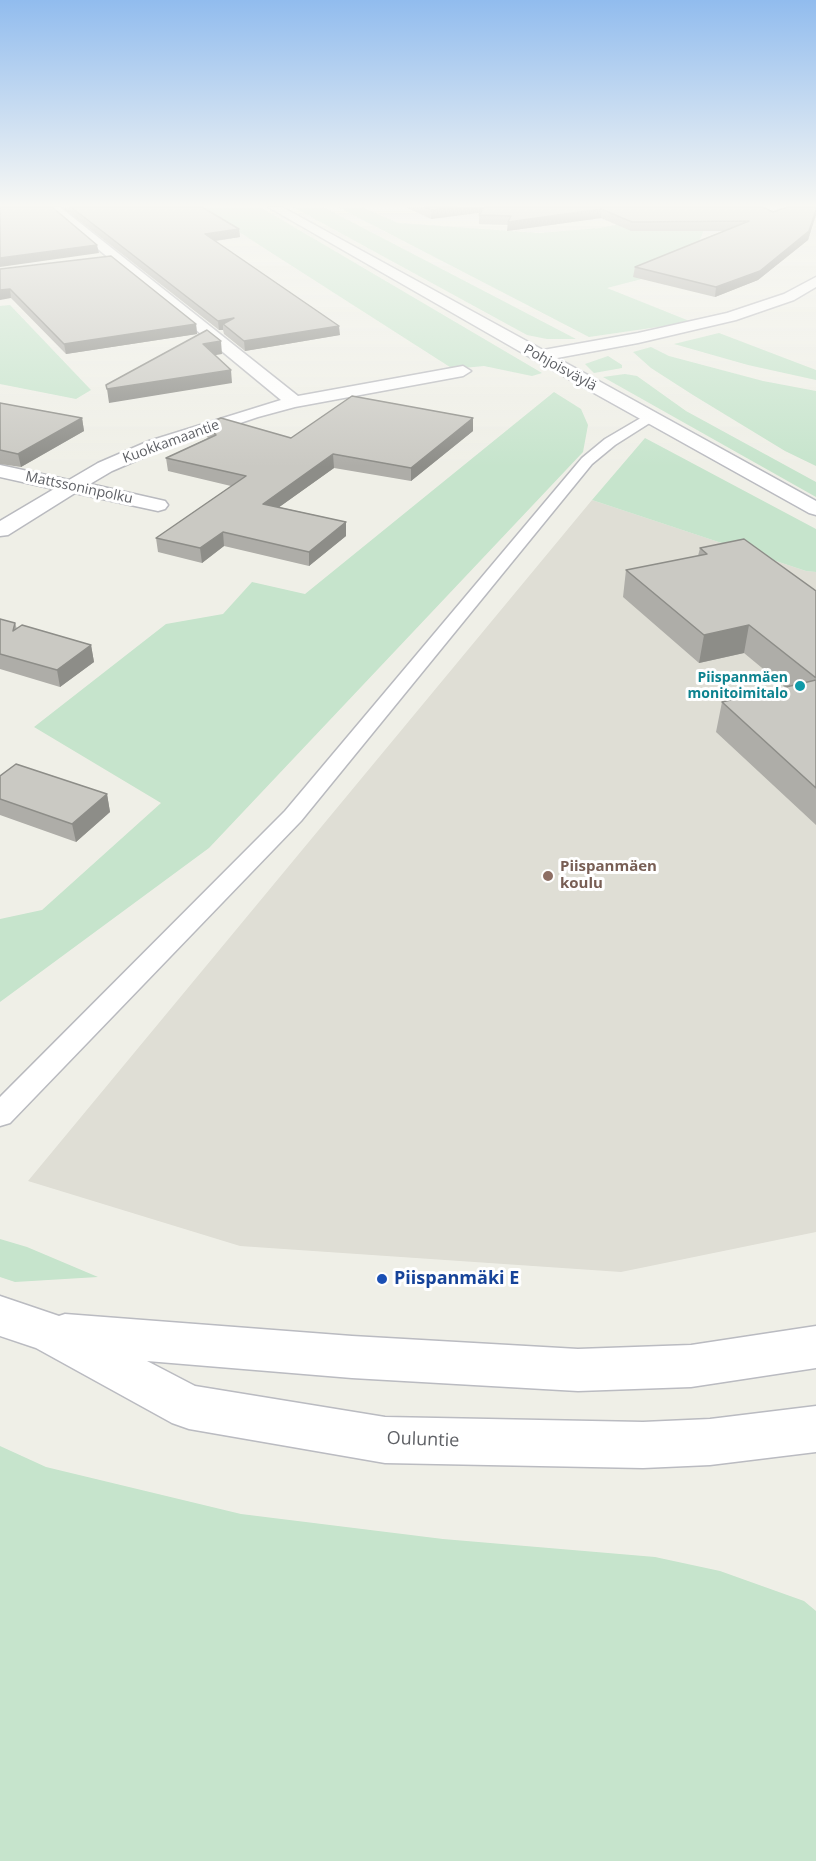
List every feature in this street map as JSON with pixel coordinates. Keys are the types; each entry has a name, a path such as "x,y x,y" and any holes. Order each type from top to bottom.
{"street":[{"path":"159,294 294,402"},
{"name":"Pohjoisväylä","path":"428,294 816,509"},
{"path":"539,356 638,338 731,317 794,294"},
{"name":"Kuokkamaantie","path":"0,530 105,467 156,445 252,413 294,402 463,371"},
{"name":"Mattssoninpolku","path":"0,471 158,506"},
{"name":"Ouluntie","path":"0,1316 50,1333 189,1407 385,1440 643,1445 710,1442 816,1429"},
{"name":"Ouluntie","path":"50,1333 352,1357 578,1370 690,1366 816,1347"}],"lane":[{"path":"0,1115 293,816 587,461 610,442 651,416"}],"shaded area":[{"name":"Piispanmäen koulu","path":"592,500 806,571 816,572 816,1232 621,1272 240,1246 28,1181"}],"green space":[{"path":"336,294 408,294 542,373 532,376 484,366 453,369"},
{"path":"452,294 489,294 576,339 547,339 527,335"},
{"path":"506,294 622,294 692,322 589,337"},
{"path":"10,305 91,390 76,399 0,384 0,306"},
{"path":"719,333 816,370 816,380 748,365 674,344"},
{"path":"651,347 669,356 763,381 816,391 816,466 785,451 693,395 651,368 633,352"},
{"path":"608,356 622,365 622,368 594,373 585,364"},
{"path":"625,374 637,376 686,411 816,482 816,497 603,377"},
{"path":"554,392 581,409 588,425 583,452 209,848 0,1002 0,919 42,910 161,803 34,727 166,624 223,614 252,582 305,594"},
{"path":"645,438 816,529 816,572 806,571 592,500"},
{"path":"0,1239 27,1247 98,1277 15,1282 0,1277"},
{"path":"0,1446 46,1467 241,1514 443,1539 655,1557 720,1571 804,1601 816,1611 816,1861 0,1861"}],"building":[{"path":"15,294 158,294 196,324 64,344"},
{"path":"183,294 292,294 339,326 244,341 223,324 234,318 218,321"},
{"path":"207,330 221,341 203,344 231,370 107,389 106,385"},
{"path":"352,396 473,418 411,468 333,454 263,504 346,522 309,552 223,532 200,548 156,538 246,476 166,458 216,435 206,424 221,418 291,438"},
{"path":"0,403 82,418 18,454 0,450"},
{"path":"744,539 816,591 816,678 749,625 704,635 626,570 707,554 700,548"},
{"path":"0,619 15,623 13,631 22,625 91,645 57,670 0,654"},
{"path":"816,680 816,788 722,702"},
{"path":"16,764 107,794 72,824 0,799 0,776"}],"place":[{"name":"Piispanmäen monitoimitalo","path":"800,686"},
{"name":"Piispanmäen koulu","path":"548,876"},
{"name":"Piispanmäki E","path":"382,1279"}]}
